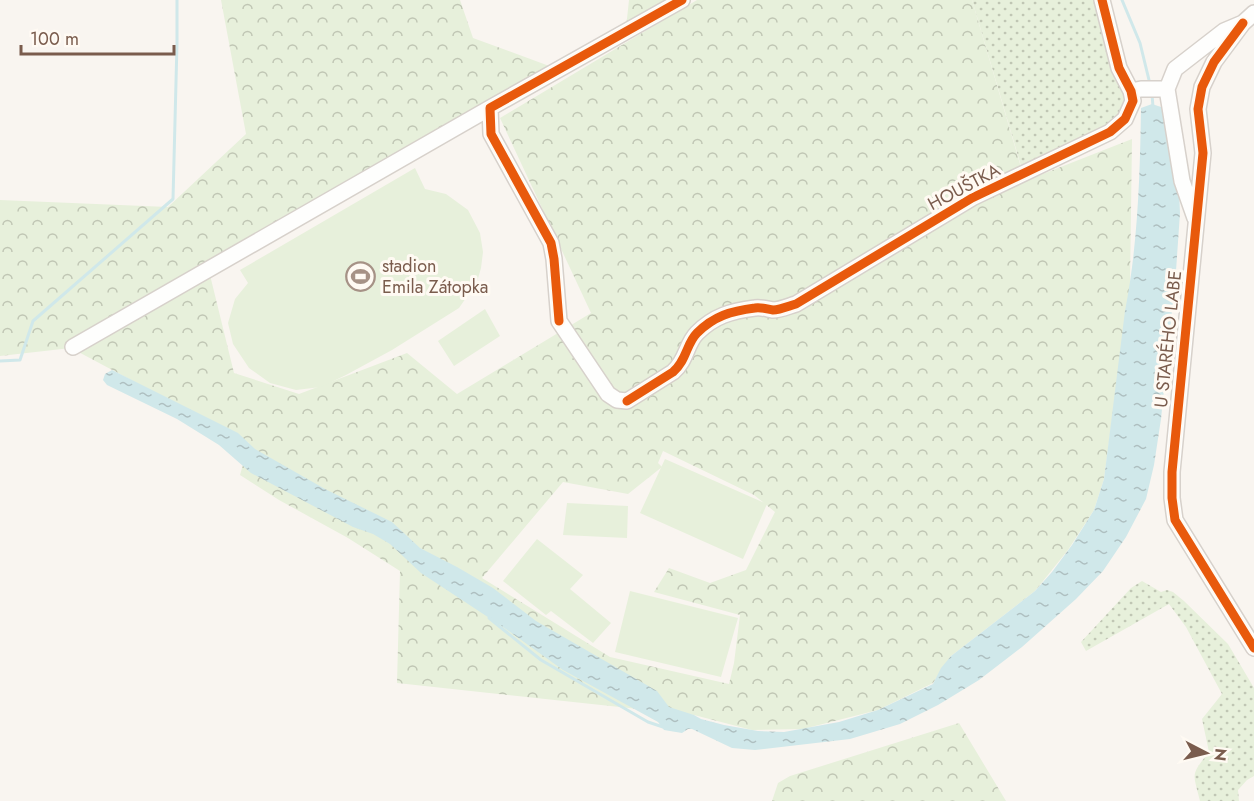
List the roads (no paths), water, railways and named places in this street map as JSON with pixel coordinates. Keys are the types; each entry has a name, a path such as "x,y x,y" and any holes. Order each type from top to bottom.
{"street":[{"path":"74,347 682,0"},
{"path":"1102,0 1119,68 1131,91 1167,89"},
{"path":"1197,224 1182,181 1167,89 1175,69 1224,31 1248,18"},
{"name":"U STARÉHO LABE","path":"1248,18 1214,62 1202,87 1198,109 1203,153 1176,412 1172,498 1175,520 1254,648"},
{"name":"HOUŠTKA","path":"490,108 491,134 551,243 559,321 608,394 617,400 627,401 673,372 683,361 695,335 715,318 756,308 775,310 796,304 972,198 1110,132 1125,119 1133,101 1131,91"}],"water":[{"path":"1152,104 1161,107 1178,168 1180,213 1161,419 1146,499 1126,537 1103,571 1076,599 1022,647 979,680 938,705 900,724 850,739 755,750 732,748 692,729 682,733 664,730 658,722 563,670 421,573 390,544 251,473 219,445 177,419 107,385 103,380 105,374 112,370 238,433 255,449 325,489 392,522 420,548 493,588 536,621 657,691 669,707 701,719 758,731 784,732 839,722 878,710 933,684 941,668 951,656 1035,591 1072,545 1094,510 1104,479 1136,235 1141,108"}],"waterway":[{"path":"0,361 20,360 33,321 173,199 177,0"},
{"path":"1122,0 1140,43 1149,80"},
{"path":"1152,94 1153,107"},
{"path":"489,618 541,660 648,722 663,727"}],"place":[{"name":"stadion Emila Zátopka","path":"361,276"}]}
